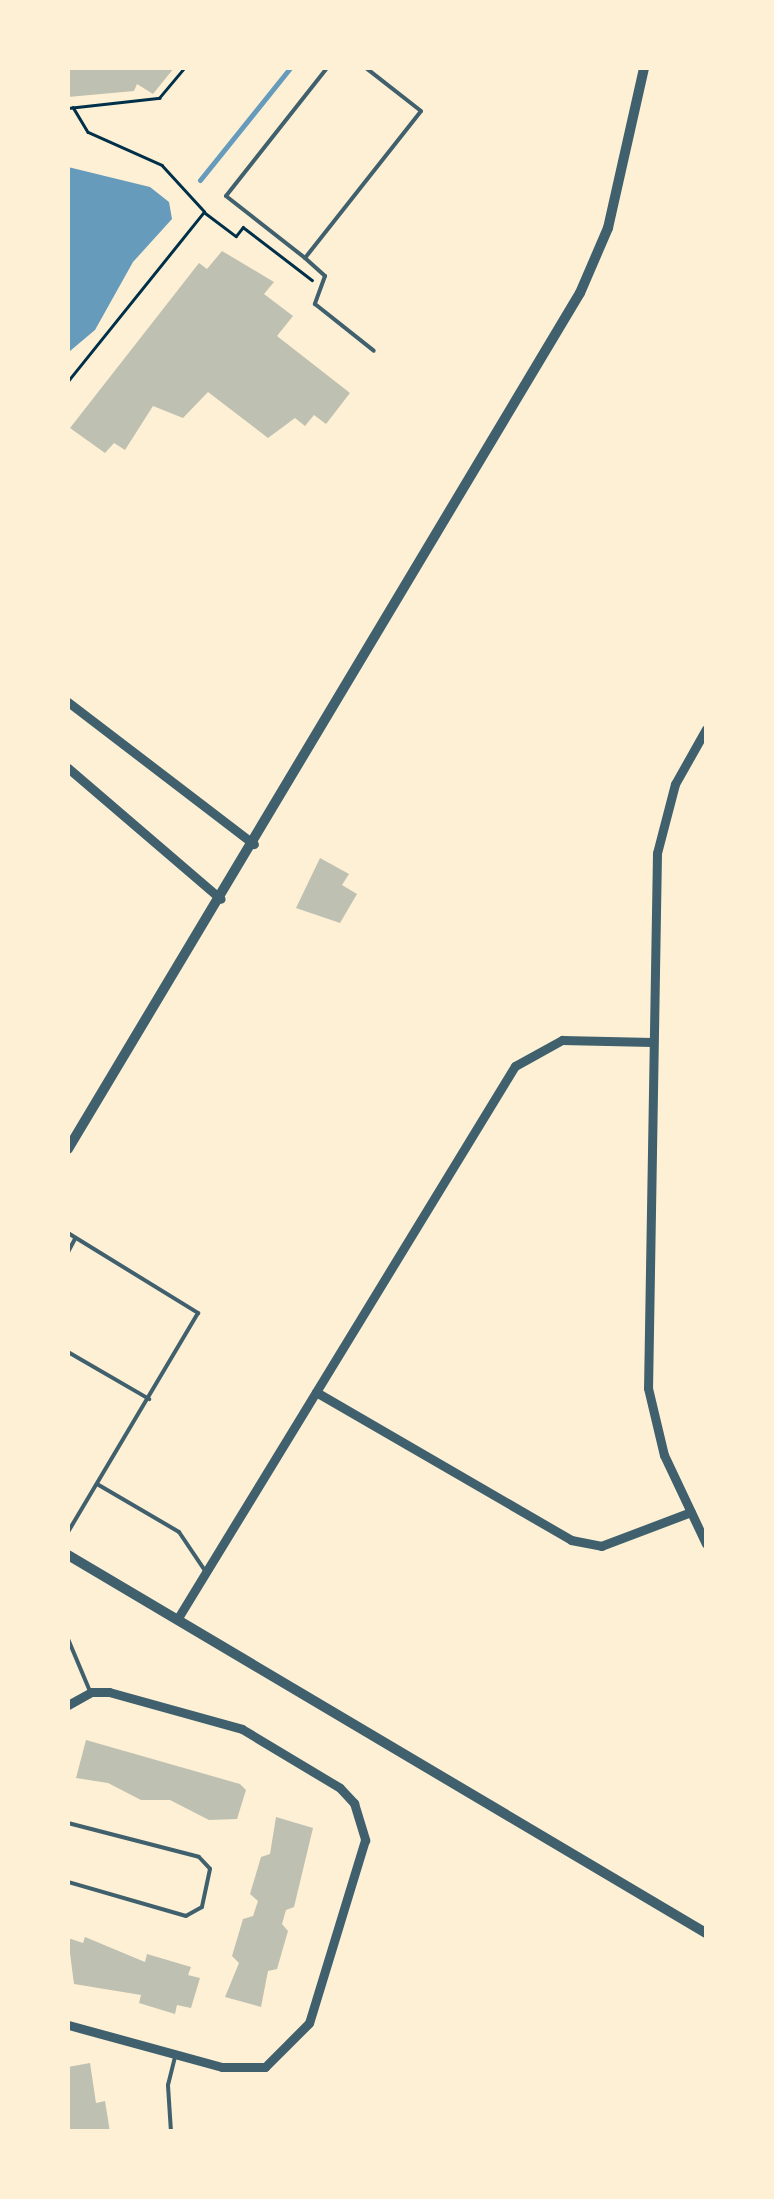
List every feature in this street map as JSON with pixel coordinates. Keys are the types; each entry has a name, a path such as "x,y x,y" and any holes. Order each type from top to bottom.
{"street":[{"path":"68,1150 580,293 608,228 644,68"},
{"path":"68,702 254,844"},
{"path":"706,729 674,784 657,853 648,1388 664,1455 706,1544"},
{"path":"68,768 221,899"},
{"path":"178,1618 515,1066 562,1040 652,1042"},
{"path":"316,1392 571,1540 601,1546 691,1512"},
{"path":"68,1555 706,1933"},
{"path":"68,1706 91,1692 242,1730 340,1788 361,1822 365,1840 321,1994 296,2041 265,2066 175,2057 68,2024"}],"lane":[{"path":"327,68 226,196 325,276 315,304 374,351"},
{"path":"305,258 421,111 366,68"},
{"path":"68,1233 198,1314 68,1532"},
{"path":"68,1252 76,1238"},
{"path":"68,1352 150,1399"},
{"path":"97,1484 180,1532 205,1573"},
{"path":"68,1639 91,1692"},
{"path":"68,1822 199,1857 210,1870 202,1906 186,1916 68,1882"},
{"path":"171,2132 168,2086 175,2057"}],"path":[{"path":"70,108 159,98 184,68"},
{"path":"70,108 88,132 162,164 204,212 236,236 243,227 312,281"},
{"path":"68,381 204,212"}],"water":[{"path":"68,167 150,187 169,202 172,219 133,262 95,330 70,351"}],"building":[{"path":"68,68 174,68 153,94 137,84 134,91 68,97"},
{"path":"222,251 274,282 264,294 293,316 277,336 350,393 326,424 314,415 305,426 295,418 268,438 208,392 183,418 153,406 125,450 114,443 105,453 70,428 199,263 207,269"},
{"path":"320,858 349,874 342,885 357,894 340,923 296,908"},
{"path":"86,1740 240,1784 246,1790 237,1819 209,1820 170,1800 141,1800 108,1783 76,1778"},
{"path":"276,1817 313,1828 294,1907 286,1910 282,1924 288,1931 277,1969 268,1971 261,2007 225,1997 239,1963 232,1956 243,1919 253,1916 258,1901 250,1894 261,1857 270,1854"},
{"path":"85,1937 145,1962 147,1954 191,1967 188,1975 200,1978 191,2008 177,2005 175,2014 139,2003 141,1995 74,1984 68,1938 83,1943"},
{"path":"90,2063 96,2103 105,2101 110,2132 68,2132 68,2067"}],"waterway":[{"path":"200,180 290,68"}]}
